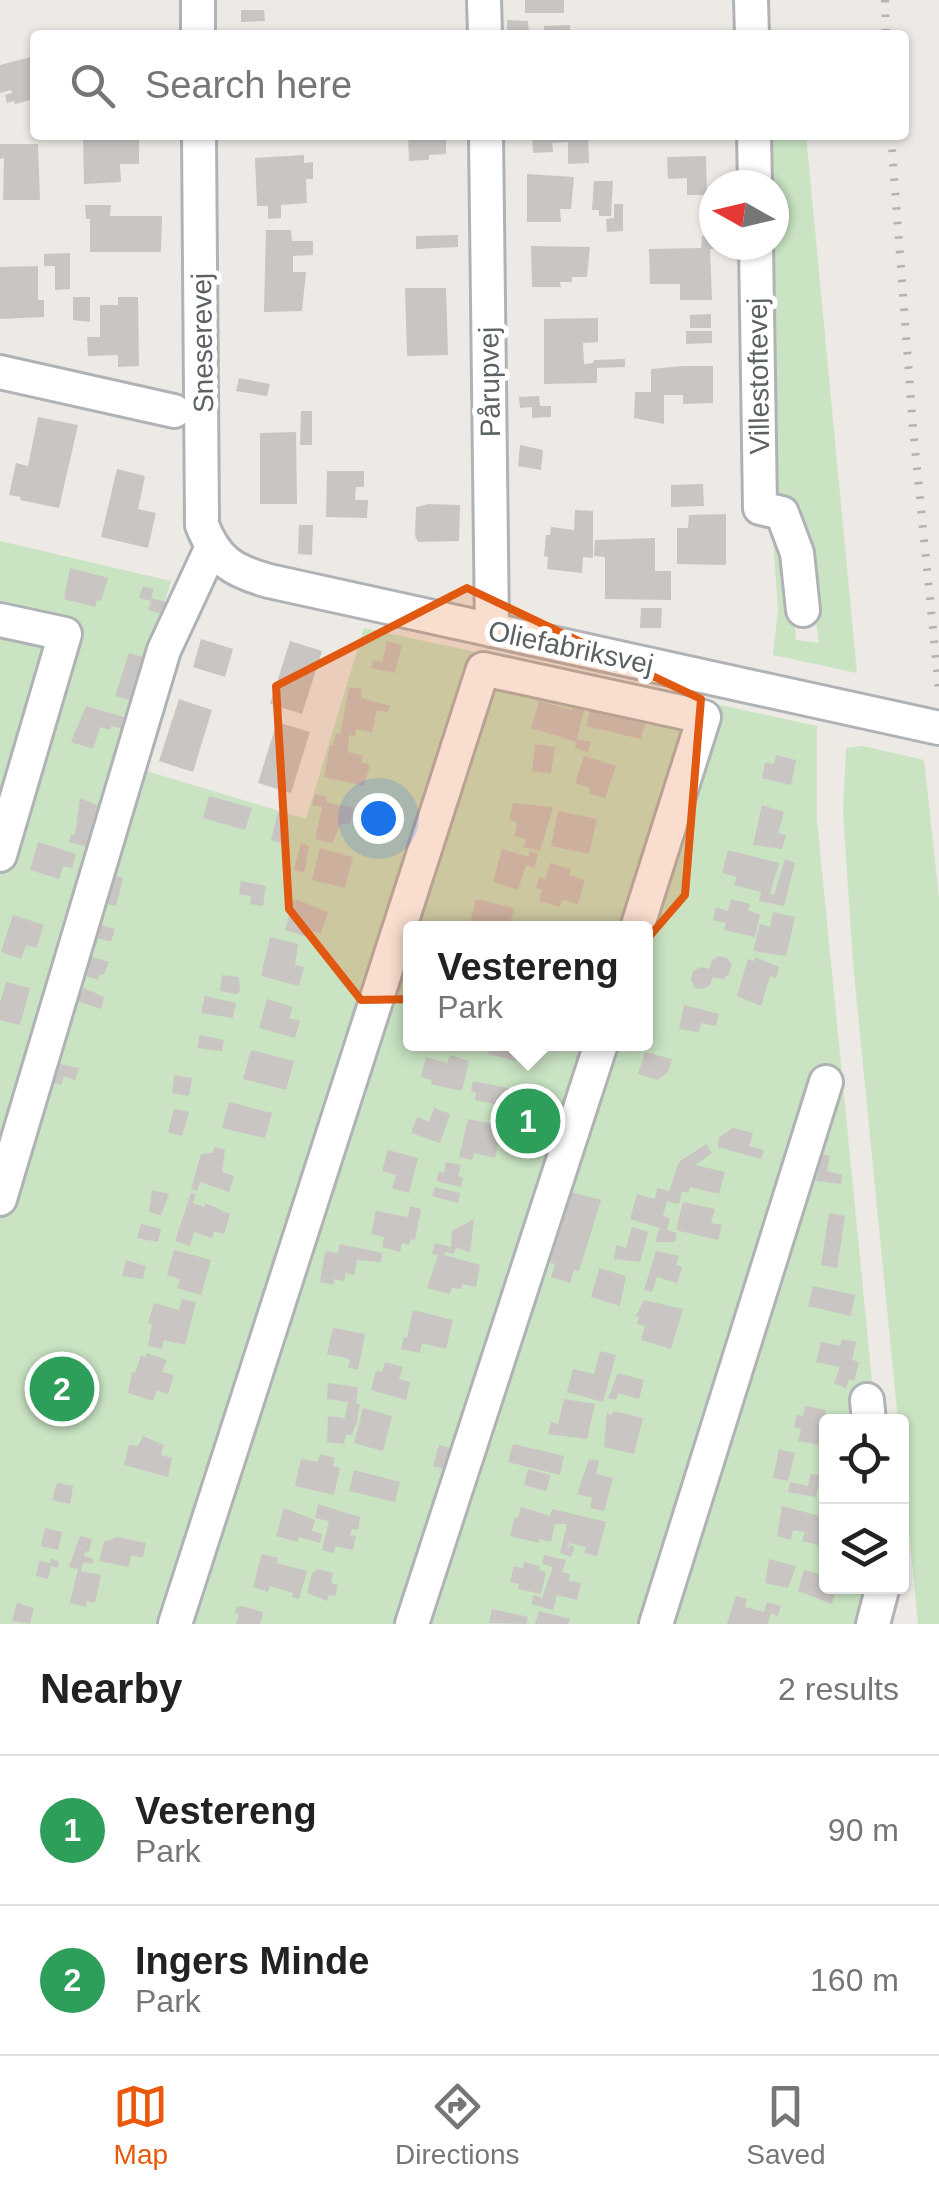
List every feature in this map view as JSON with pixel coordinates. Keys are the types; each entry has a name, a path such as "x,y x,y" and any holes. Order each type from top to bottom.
{"street":[{"path":"198,0 198,30"},
{"path":"484,0 485,30"},
{"path":"751,0 752,30"},
{"name":"Sneserevej","path":"200,140 202,526 211,549"},
{"name":"Pårupvej","path":"486,140 492,630"},
{"path":"754,140 754,170"},
{"name":"Villestoftevej","path":"756,260 760,508 782,513 797,552 803,610"},
{"path":"0,372 174,410"},
{"path":"0,1200 164,650 211,549"},
{"name":"Oliefabriksvej","path":"211,549 246,574 939,728"},
{"path":"0,620 64,634 0,856"},
{"path":"174,1624 483,669 704,717 639,921"},
{"path":"412,1624 599,1051"},
{"path":"656,1624 826,1082"},
{"path":"874,1624 881,1594"}],"highlighted area":[{"path":"467,588 701,699 685,895 598,996 361,1000 289,909 276,686"}],"green space":[{"path":"769,140 806,140 857,673 773,655 778,610 773,539 788,550 796,640 819,643 801,507 774,491 770,260 789,260 789,170 769,170"},
{"path":"0,541 171,581 117,762 306,819 364,628 817,726 817,820 875,1414 819,1414 819,1594 890,1594 884,1624 0,1624"},
{"path":"863,746 924,760 939,898 939,1624 918,1624 909,1531 909,1414 897,1414 853,963 843,812 846,748"}],"building":[{"path":"525,0 564,0 564,13 525,13"},
{"path":"241,10 264,10 265,21 241,22"},
{"path":"507,20 528,21 529,30 507,30"},
{"path":"570,25 570,30 544,30 544,26"},
{"path":"30,57 30,100 7,103 5,95 12,93 0,93 0,65"},
{"path":"83,140 139,140 139,164 120,164 121,182 84,184"},
{"path":"408,140 446,140 446,154 409,161"},
{"path":"532,140 588,140 589,163 568,164 568,142 552,143 553,152 533,153"},
{"path":"0,144 38,144 40,200 3,200 4,158 0,159"},
{"path":"304,155 304,163 313,162 313,179 306,179 307,203 281,205 281,218 268,219 268,206 257,206 255,158"},
{"path":"706,156 706,170 699,170 699,195 687,195 687,178 668,179 667,157"},
{"path":"527,174 574,177 571,209 560,209 561,222 527,222"},
{"path":"594,181 613,181 611,216 599,216 599,210 592,210"},
{"path":"614,204 623,204 623,231 607,232 606,219 614,218"},
{"path":"85,205 111,205 110,216 162,216 161,252 90,252 90,219 86,219"},
{"path":"266,230 291,230 292,241 313,241 313,255 293,256 293,272 306,272 302,311 264,312"},
{"path":"458,235 458,247 416,249 416,236"},
{"path":"531,246 590,247 587,277 572,277 572,282 560,282 561,287 532,287"},
{"path":"699,248 699,260 710,260 712,300 680,300 680,284 650,284 649,249"},
{"path":"70,253 70,289 55,290 55,266 44,266 44,254"},
{"path":"38,266 38,300 44,300 44,317 0,319 0,267"},
{"path":"405,288 446,288 448,355 407,356"},
{"path":"73,297 90,297 90,322 73,320"},
{"path":"118,297 138,297 139,366 118,367 118,355 88,356 87,337 100,337 100,305 118,305"},
{"path":"711,314 711,328 690,328 690,315"},
{"path":"598,318 598,342 583,343 584,364 625,359 625,367 597,368 597,383 544,384 544,319"},
{"path":"686,331 712,331 712,343 686,344"},
{"path":"713,366 713,403 683,404 683,395 664,395 664,424 634,418 635,392 651,392 651,369"},
{"path":"239,378 270,384 267,396 236,391"},
{"path":"539,396 540,406 551,406 551,417 532,418 532,407 520,408 519,397"},
{"path":"301,411 312,411 312,445 300,445"},
{"path":"38,417 78,425 59,508 9,495 16,463 28,466"},
{"path":"296,432 297,504 260,504 260,433"},
{"path":"520,445 543,450 541,470 518,466"},
{"path":"117,469 145,476 138,509 156,513 148,548 101,537"},
{"path":"327,471 364,471 364,487 356,487 355,500 368,500 367,518 326,517"},
{"path":"703,484 704,506 671,507 671,485"},
{"path":"460,505 459,541 418,542 416,507"},
{"path":"575,510 593,511 593,558 583,557 582,573 547,569 546,535 550,535 551,527 574,530"},
{"path":"726,514 726,565 677,564 677,528 688,528 689,515"},
{"path":"299,525 313,525 312,555 298,554"},
{"path":"655,538 655,571 671,571 671,600 605,599 605,557 594,556 595,540"},
{"path":"70,568 108,578 101,601 97,600 95,607 64,599"},
{"path":"143,586 154,589 151,598 167,602 164,615 148,610 151,601 139,598"},
{"path":"641,608 662,608 661,628 640,628"},
{"path":"201,639 233,649 225,677 193,667"},
{"path":"290,641 322,651 302,714 270,704"},
{"path":"387,641 402,645 395,673 371,668 373,660 382,662"},
{"path":"129,653 146,658 133,701 115,696"},
{"path":"349,687 362,689 361,698 390,706 388,712 377,710 372,732 356,729 355,736 349,735 348,752 363,756 361,762 370,765 364,786 324,777 330,745 333,746 336,733 340,734"},
{"path":"179,699 212,710 193,772 159,761"},
{"path":"539,701 572,710 575,701 586,703 577,739 591,742 588,752 575,748 576,742 531,728"},
{"path":"86,706 134,720 131,731 100,727 93,749 71,742"},
{"path":"591,706 645,724 641,739 586,726"},
{"path":"277,722 310,732 291,793 258,783"},
{"path":"535,744 555,747 551,774 532,771"},
{"path":"776,755 796,760 791,785 762,778 765,763 774,764"},
{"path":"584,756 616,766 605,798 575,783"},
{"path":"315,794 327,797 326,802 354,808 350,824 341,824 332,843 315,839 322,807 312,805"},
{"path":"209,796 252,808 245,830 203,818"},
{"path":"80,798 104,808 96,849 69,842 71,834 75,835"},
{"path":"513,803 553,807 540,851 523,847 526,839 515,836 517,822 509,820"},
{"path":"762,805 784,812 778,833 786,835 782,849 753,845"},
{"path":"558,811 597,819 589,854 551,846"},
{"path":"278,812 288,815 281,843 271,840"},
{"path":"38,842 76,854 72,868 63,866 59,879 30,870"},
{"path":"301,843 309,846 304,873 294,870"},
{"path":"320,848 353,857 345,888 312,880"},
{"path":"502,849 528,857 530,851 538,854 534,868 526,865 518,890 493,882"},
{"path":"728,850 779,863 770,894 774,895 785,859 795,863 784,906 759,901 761,892 734,885 737,877 722,873"},
{"path":"550,863 571,869 569,875 585,880 578,904 562,900 560,907 539,901 539,877 545,879"},
{"path":"110,875 123,878 116,906 102,903"},
{"path":"241,881 266,886 263,906 250,904 251,896 239,894"},
{"path":"476,899 514,908 511,921 471,921"},
{"path":"731,899 750,904 748,910 760,915 755,937 724,930 726,923 713,920 716,907 728,911"},
{"path":"293,901 328,912 321,934 310,930 307,937 285,930"},
{"path":"773,912 795,917 786,956 753,951 760,924 770,927"},
{"path":"13,915 44,925 36,948 26,945 21,959 1,952"},
{"path":"89,921 115,929 111,942 98,938 96,946 87,943"},
{"path":"270,937 298,944 295,965 304,967 299,986 261,976"},
{"path":"89,956 109,962 98,980 87,976 88,971 83,969"},
{"path":"719,956 732,965 729,974 723,979 713,977 703,989 695,988 691,980 693,971 709,969 712,960"},
{"path":"755,957 779,967 776,978 770,976 761,1006 737,996 748,959 754,961"},
{"path":"222,975 239,977 237,994 220,991"},
{"path":"6,982 30,988 20,1025 0,1020"},
{"path":"84,988 104,997 101,1009 74,1000 76,990 82,992"},
{"path":"205,996 236,1003 233,1018 201,1013"},
{"path":"267,999 293,1007 289,1018 300,1021 295,1038 259,1028"},
{"path":"684,1005 719,1014 716,1026 701,1023 699,1032 679,1029"},
{"path":"200,1035 224,1040 222,1051 197,1048"},
{"path":"251,1050 294,1061 286,1090 243,1079"},
{"path":"489,1051 518,1051 516,1061 488,1054"},
{"path":"645,1052 672,1059 668,1072 657,1080 638,1074"},
{"path":"450,1055 469,1061 462,1091 431,1084 432,1080 421,1077 426,1057 447,1063"},
{"path":"46,1061 79,1068 75,1080 64,1076 61,1085 49,1081"},
{"path":"174,1075 192,1078 189,1096 172,1093"},
{"path":"473,1081 512,1089 510,1102 499,1100 498,1105 475,1100 476,1092 471,1091"},
{"path":"229,1102 272,1113 265,1138 222,1128"},
{"path":"434,1108 450,1114 440,1143 411,1133 417,1117 429,1122"},
{"path":"174,1109 189,1112 182,1136 168,1132"},
{"path":"468,1119 502,1126 495,1158 474,1153 472,1160 459,1157"},
{"path":"733,1128 753,1133 749,1146 764,1150 761,1159 718,1147 719,1137"},
{"path":"706,1144 712,1153 695,1165 725,1172 719,1194 690,1187 688,1193 682,1191 679,1204 667,1201 663,1216 670,1219 667,1230 677,1233 675,1242 655,1242 660,1228 630,1219 637,1194 655,1199 657,1188 669,1191 679,1162"},
{"path":"215,1147 225,1150 222,1172 234,1176 229,1192 200,1182 197,1191 191,1189 201,1154 212,1153"},
{"path":"388,1150 418,1158 409,1193 392,1188 396,1175 382,1171"},
{"path":"822,1154 830,1156 827,1171 842,1175 841,1184 816,1181"},
{"path":"446,1162 461,1165 461,1187 436,1181 439,1172 444,1173"},
{"path":"435,1187 460,1193 458,1203 432,1196"},
{"path":"152,1190 169,1194 161,1215 149,1212"},
{"path":"562,1190 601,1200 579,1271 574,1270 570,1283 551,1277 555,1264 550,1262 552,1256 542,1253"},
{"path":"191,1193 196,1194 193,1203 205,1207 205,1203 230,1214 224,1234 214,1231 212,1238 194,1232 190,1246 175,1241"},
{"path":"683,1202 715,1209 711,1223 722,1225 718,1240 676,1230"},
{"path":"410,1206 421,1209 415,1240 411,1239 409,1245 402,1243 400,1252 382,1247 384,1237 371,1234 376,1211 408,1217"},
{"path":"829,1213 845,1216 837,1268 821,1265"},
{"path":"474,1219 470,1252 456,1248 454,1254 444,1255 480,1265 476,1287 462,1284 461,1289 452,1288 450,1294 427,1288 438,1255 432,1254 435,1243 451,1247 452,1231"},
{"path":"141,1224 161,1229 158,1242 137,1238"},
{"path":"632,1227 648,1232 640,1262 614,1259 616,1245 626,1248"},
{"path":"340,1244 382,1253 381,1262 357,1260 354,1275 346,1273 344,1281 334,1279 333,1285 320,1282 325,1251 338,1253"},
{"path":"174,1250 211,1260 201,1295 177,1288 180,1279 167,1275"},
{"path":"656,1251 679,1256 676,1265 682,1267 677,1283 657,1277 652,1292 644,1290"},
{"path":"126,1260 146,1266 143,1279 122,1276"},
{"path":"599,1268 626,1276 620,1306 591,1297"},
{"path":"813,1286 855,1295 851,1316 808,1306"},
{"path":"182,1299 196,1302 185,1345 164,1340 162,1349 148,1346 152,1324 148,1323 154,1303 179,1310"},
{"path":"644,1300 683,1309 671,1349 641,1340 645,1326 637,1324 636,1316"},
{"path":"413,1310 453,1320 446,1349 422,1343 420,1353 401,1349"},
{"path":"333,1328 365,1334 358,1370 348,1368 350,1359 327,1354"},
{"path":"842,1339 856,1342 852,1360 859,1362 854,1381 849,1379 846,1388 834,1383 840,1367 816,1362 821,1342 840,1346"},
{"path":"600,1351 616,1355 603,1402 567,1392 573,1369 594,1374"},
{"path":"147,1353 167,1360 162,1372 174,1375 168,1394 157,1390 153,1401 128,1393 132,1372 135,1373 141,1355 145,1357"},
{"path":"385,1362 403,1367 399,1379 410,1382 406,1400 371,1390 376,1371 382,1372"},
{"path":"618,1373 644,1380 639,1399 618,1393 616,1400 608,1398"},
{"path":"328,1383 358,1387 357,1422 352,1435 346,1434 344,1444 327,1442 328,1416 345,1418 348,1402 327,1399"},
{"path":"564,1399 595,1404 587,1439 548,1434 551,1422 558,1424"},
{"path":"805,1406 826,1410 825,1414 819,1414 819,1445 798,1441 801,1429 794,1427 797,1415 803,1416"},
{"path":"363,1408 392,1416 383,1451 354,1443"},
{"path":"613,1411 643,1418 634,1454 604,1447 607,1413 612,1415"},
{"path":"143,1436 164,1445 161,1455 172,1458 168,1477 124,1465 129,1445 138,1446"},
{"path":"513,1444 564,1456 560,1475 508,1462"},
{"path":"439,1445 450,1448 445,1469 433,1466"},
{"path":"779,1449 795,1453 788,1481 773,1478"},
{"path":"320,1454 335,1458 333,1466 340,1468 334,1495 295,1486 301,1459 318,1462"},
{"path":"589,1459 599,1461 596,1474 613,1478 604,1511 590,1508 592,1498 577,1494"},
{"path":"528,1469 551,1475 546,1491 524,1485"},
{"path":"354,1470 400,1482 395,1502 349,1491"},
{"path":"810,1474 819,1475 816,1497 788,1492 790,1482 808,1486"},
{"path":"57,1483 73,1486 70,1504 52,1500"},
{"path":"318,1504 360,1517 358,1530 352,1529 350,1535 356,1536 353,1550 335,1546 334,1553 322,1550 329,1521 315,1518"},
{"path":"782,1506 819,1516 819,1545 802,1541 805,1532 793,1530 791,1540 777,1536"},
{"path":"521,1507 550,1516 552,1509 606,1522 597,1556 584,1553 586,1547 570,1543 570,1537 567,1551 570,1545 575,1547 571,1557 560,1553 567,1524 555,1524 551,1542 510,1536"},
{"path":"284,1508 315,1520 312,1531 322,1534 320,1543 276,1536"},
{"path":"45,1528 62,1532 58,1550 41,1546"},
{"path":"80,1536 92,1539 84,1556 94,1559 92,1564 83,1562 81,1571 101,1575 95,1603 87,1601 86,1607 70,1603 78,1569 69,1567"},
{"path":"117,1537 146,1543 143,1558 131,1555 129,1567 99,1561 104,1542"},
{"path":"262,1554 278,1558 276,1563 307,1571 299,1599 292,1597 293,1593 270,1586 268,1592 253,1587"},
{"path":"544,1555 566,1560 562,1572 570,1574 569,1581 581,1583 577,1600 557,1595 553,1610 531,1604 534,1595 542,1598 553,1567 542,1564"},
{"path":"51,1559 59,1561 58,1568 51,1566 48,1579 36,1576 39,1561 50,1563"},
{"path":"769,1559 796,1566 788,1588 765,1583"},
{"path":"524,1562 546,1572 541,1594 518,1589 519,1584 510,1582 514,1566 523,1568"},
{"path":"318,1569 333,1573 331,1583 338,1585 335,1596 329,1595 327,1601 307,1593 312,1573"},
{"path":"804,1570 819,1574 819,1594 835,1594 832,1604 798,1591"},
{"path":"736,1596 747,1599 745,1607 764,1612 767,1602 781,1606 778,1616 771,1613 768,1624 727,1624"},
{"path":"17,1603 34,1608 30,1624 12,1621"},
{"path":"237,1607 263,1612 260,1624 236,1624"},
{"path":"492,1609 528,1617 526,1624 489,1623"},
{"path":"539,1611 570,1619 568,1624 535,1624"}],"railway":[{"path":"885,0 886,30"},
{"path":"891,140 913,428 939,690"}],"place":[{"name":"Vestereng","path":"528,1121"},
{"name":"Ingers Minde","path":"62,1389"}]}
